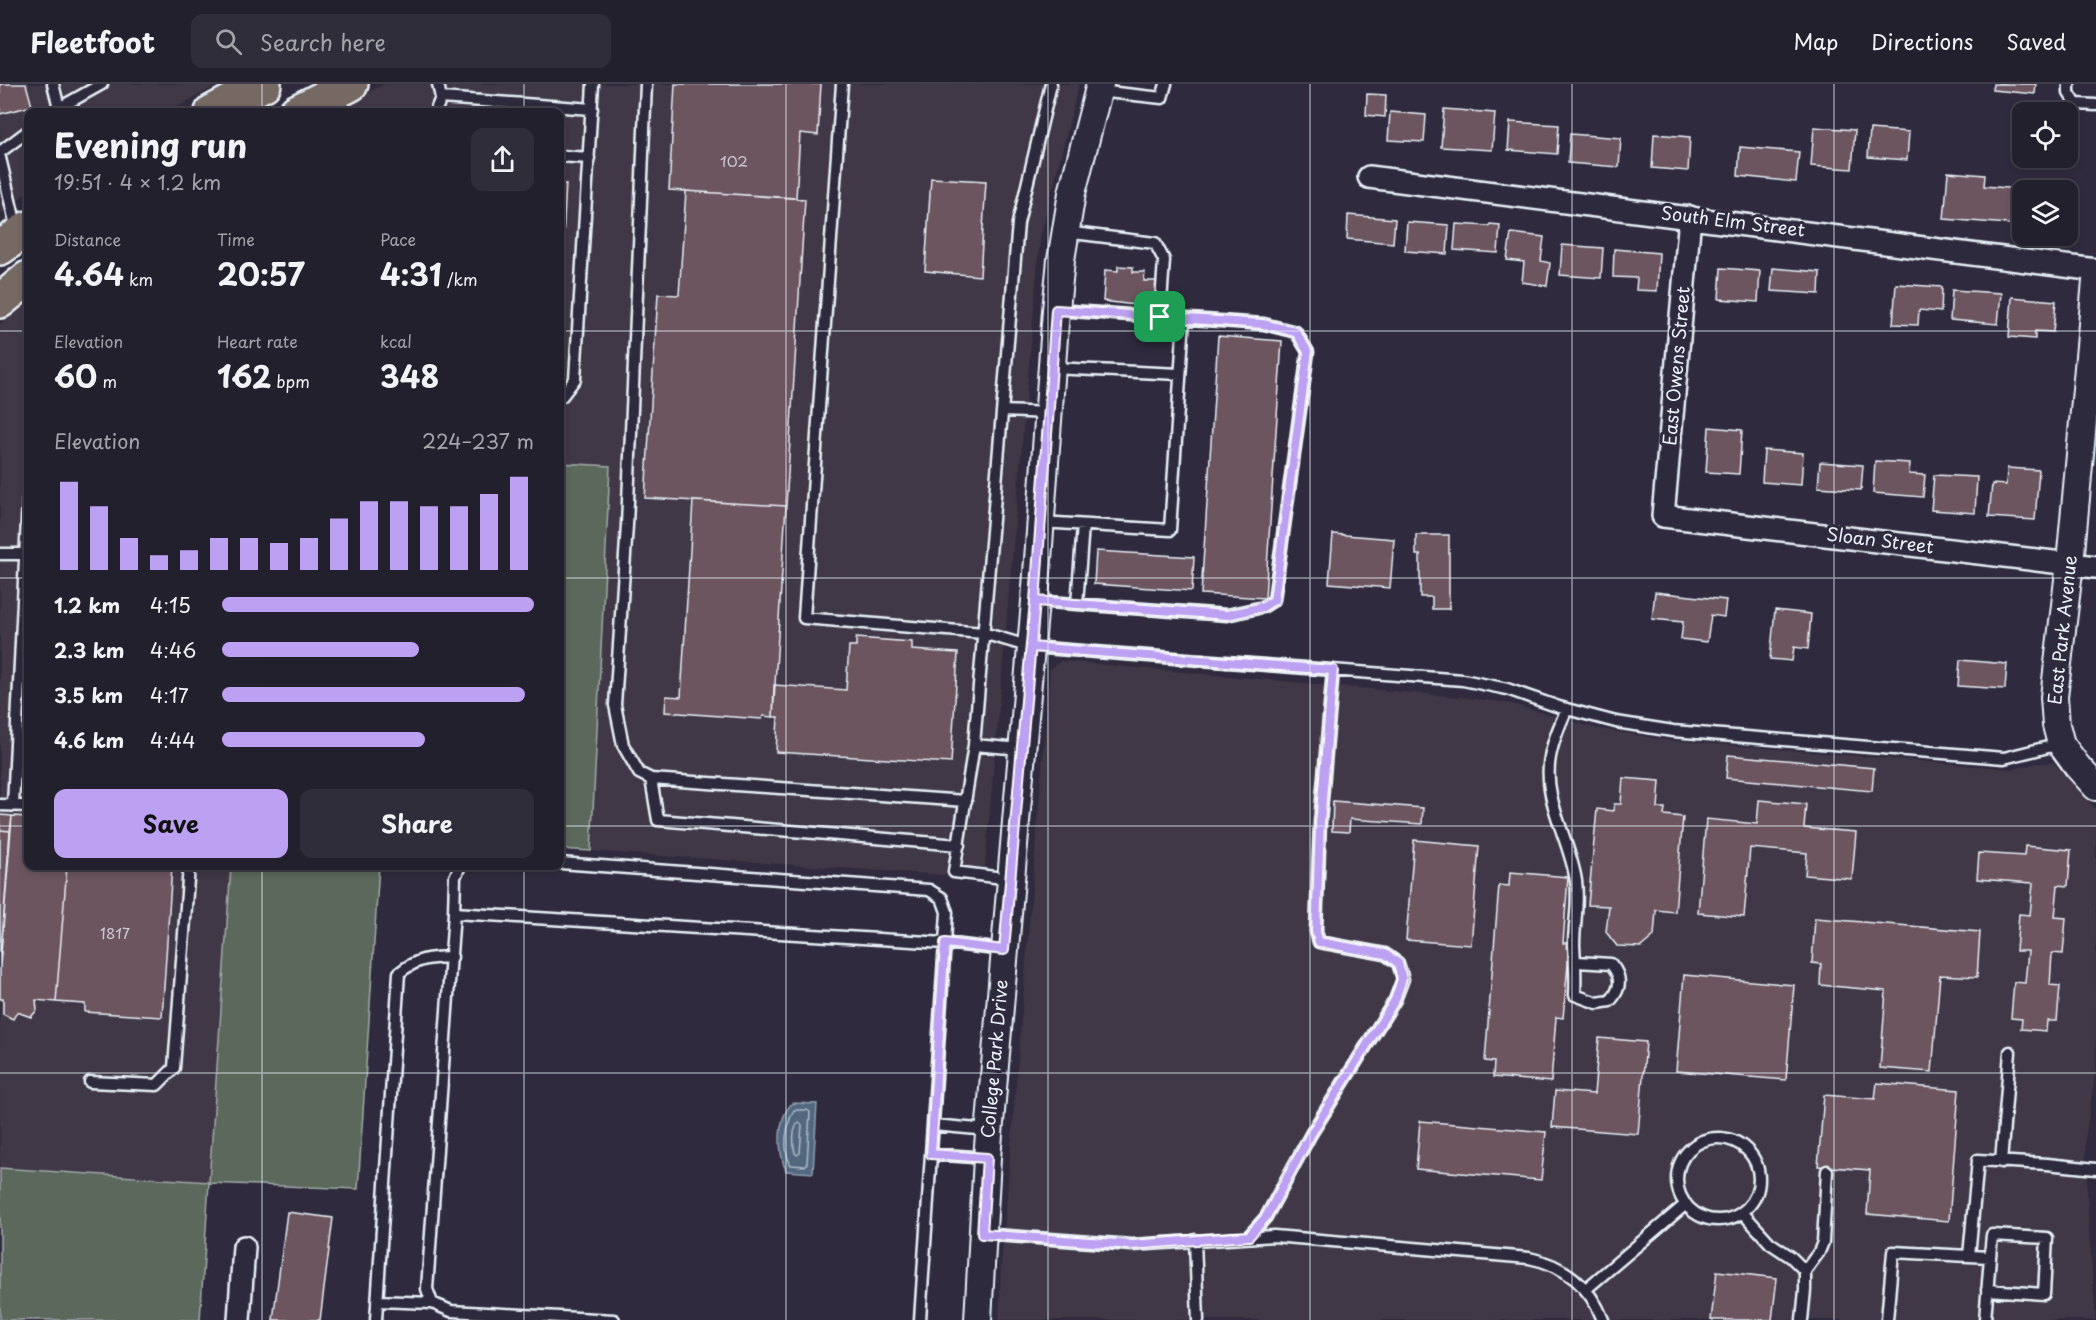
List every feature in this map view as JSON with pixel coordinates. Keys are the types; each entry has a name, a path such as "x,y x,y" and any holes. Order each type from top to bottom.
{"main road":[{"path":"220,108 264,84"},
{"path":"308,108 344,96"},
{"path":"19,241 24,257"},
{"path":"0,301 24,281"}],"street":[{"name":"College Park Drive","path":"978,1320 987,1158 1035,601 1056,310 1065,232 1079,162 1099,87"},
{"name":"South Elm Street","path":"1370,177 2096,270"},
{"name":"East Owens Street","path":"1664,516 1690,217"},
{"name":"East Park Avenue","path":"2096,281 2070,563 2054,697 2056,725 2061,744 2096,787"},
{"name":"Sloan Street","path":"1664,516 2096,567"},
{"path":"239,1320 243,1247"}],"lane":[{"path":"53,84 56,108"},
{"path":"60,108 102,84"},
{"path":"437,108 441,98 438,84"},
{"path":"564,393 575,379 593,84"},
{"path":"646,84 627,513 615,705 623,745 639,773 651,779 966,801"},
{"path":"842,84 804,618 983,633 1031,647 1463,680 1507,689 1616,722 1673,731 2004,758 2061,744"},
{"path":"1011,879 954,872 974,745 1018,223 1051,84"},
{"path":"1099,87 1162,98 1166,84"},
{"path":"2069,84 2069,93 2076,104 2096,105"},
{"path":"441,98 592,108"},
{"path":"0,152 24,134"},
{"path":"564,156 589,158"},
{"path":"0,158 19,241"},
{"path":"1065,232 1155,243 1164,260 1160,317"},
{"path":"1035,601 1227,615 1263,607 1274,600 1308,352 1296,332 1263,324 1056,310"},
{"path":"1041,522 1170,531 1184,319"},
{"path":"1052,368 1180,375"},
{"path":"1002,411 1049,413"},
{"path":"1077,604 1083,525"},
{"path":"0,554 24,554"},
{"path":"13,805 24,608"},
{"path":"1249,1236 1266,1217 1311,1134 1395,1000 1402,979 1398,963 1385,954 1319,942 1316,932 1320,824 1333,670"},
{"path":"1567,709 1550,756 1549,778 1552,801 1576,879 1578,900 1574,945 1575,995 1597,1003 1610,1001 1619,986 1618,973 1611,964 1576,962"},
{"path":"974,745 1022,749"},
{"path":"651,779 658,820 959,845"},
{"path":"0,805 24,806"},
{"path":"564,863 929,890 942,898 947,912 920,1320"},
{"path":"90,1082 157,1085 174,1068 189,870"},
{"path":"432,1303 427,1289 452,957 455,878 458,870"},
{"path":"454,913 945,943 1004,950"},
{"path":"376,1320 399,973 422,959 452,957"},
{"path":"2001,1162 2010,1052"},
{"path":"933,1125 990,1130"},
{"path":"1723,1138 1732,1140 1747,1150 1756,1164 1759,1182 1754,1199 1742,1212 1726,1219 1708,1218 1686,1204 1677,1180 1681,1163 1698,1143 1723,1138"},
{"path":"931,1154 987,1158"},
{"path":"1969,1256 1978,1160 2096,1169"},
{"path":"1802,1320 1805,1271 1819,1252 1823,1242 1827,1171"},
{"path":"1586,1289 1686,1204"},
{"path":"1742,1212 1770,1243 1791,1257 1805,1271"},
{"path":"982,1234 1114,1244 1275,1236 1529,1258 1545,1261 1566,1271 1595,1300 1604,1320"},
{"path":"1985,1320 1987,1290 1992,1234 2047,1238 2044,1294 1987,1290"},
{"path":"1195,1240 1198,1320"},
{"path":"1887,1320 1893,1252 1990,1257"},
{"path":"377,1301 432,1303 451,1311 614,1320"}],"shaded area":[{"path":"0,84 219,84 175,108 24,108 24,195 0,214"},
{"path":"384,84 1079,84 1040,239 984,878 591,851 610,466 564,463 564,108 341,108"},
{"path":"24,305 24,870 231,870 209,1182 0,1168 0,324"},
{"path":"1061,661 1508,703 1595,728 1666,740 2013,769 2037,763 2054,763 2096,809 2096,1069 2085,1140 2096,1320 999,1320 1001,1267 1050,669"}],"green space":[{"path":"564,463 610,466 591,851 564,849"},
{"path":"231,870 379,870 358,1189 209,1183 200,1320 0,1320 0,1168 209,1182"}],"water":[{"path":"792,1103 817,1104 813,1173 786,1171 783,1163 780,1145 781,1127 783,1118"}],"building":[{"path":"0,84 26,84 32,106 0,114"},
{"path":"675,84 821,84 818,135 800,133 796,198 669,190"},
{"path":"1993,84 2036,84 2035,94 1992,90"},
{"path":"1367,94 1386,95 1385,117 1366,115"},
{"path":"1444,109 1495,113 1492,150 1441,147"},
{"path":"1390,112 1426,115 1424,142 1388,140"},
{"path":"1510,122 1559,125 1557,154 1508,150"},
{"path":"1814,127 1855,130 1852,169 1811,166"},
{"path":"1870,129 1909,132 1907,160 1868,157"},
{"path":"1570,134 1621,138 1619,167 1568,163"},
{"path":"1654,134 1690,137 1688,171 1652,168"},
{"path":"1740,147 1799,152 1796,182 1738,176"},
{"path":"1948,172 1985,175 1984,186 2012,188 2012,224 1944,219"},
{"path":"931,178 986,181 980,276 925,271"},
{"path":"564,184 566,184 564,220"},
{"path":"686,191 805,199 786,506 645,498 658,294 679,295"},
{"path":"1348,215 1395,219 1393,243 1347,239"},
{"path":"1407,222 1449,225 1447,254 1405,251"},
{"path":"1456,224 1500,225 1498,253 1454,250"},
{"path":"1511,233 1544,237 1541,261 1550,263 1547,286 1522,282 1524,262 1507,260"},
{"path":"1562,245 1603,248 1601,278 1560,275"},
{"path":"1614,249 1659,253 1657,291 1636,290 1637,278 1613,277"},
{"path":"1118,266 1133,267 1133,272 1145,272 1144,281 1158,281 1157,300 1143,299 1142,306 1103,301 1105,270 1118,271"},
{"path":"1721,268 1760,271 1758,302 1719,299"},
{"path":"1773,268 1820,272 1819,294 1771,291"},
{"path":"1896,284 1942,287 1941,312 1919,310 1918,325 1893,324"},
{"path":"1952,290 2001,293 1998,324 1950,320"},
{"path":"2012,297 2056,301 2053,332 2035,331 2035,339 2009,337"},
{"path":"1218,336 1282,341 1265,598 1201,594"},
{"path":"1709,427 1742,430 1739,474 1706,472"},
{"path":"1764,450 1803,453 1801,485 1762,482"},
{"path":"1875,461 1910,463 1909,474 1925,475 1923,497 1873,493"},
{"path":"1820,462 1863,465 1861,490 1818,487"},
{"path":"2007,468 2039,470 2035,520 1989,517 1992,484 2006,485"},
{"path":"1934,475 1977,477 1975,513 1931,510"},
{"path":"693,501 786,506 773,717 763,716 762,719 665,712 666,696 681,697"},
{"path":"1333,534 1394,539 1390,588 1329,583"},
{"path":"1416,535 1449,535 1449,609 1432,609 1432,597 1420,597 1420,555 1416,555"},
{"path":"1096,551 1194,557 1192,591 1094,584"},
{"path":"1655,592 1726,600 1724,617 1711,615 1707,642 1681,639 1683,622 1652,619"},
{"path":"1775,610 1811,614 1808,649 1794,647 1792,661 1770,659"},
{"path":"856,638 912,642 912,650 958,653 951,763 776,752 778,717 773,717 774,685 846,690 849,646 856,646"},
{"path":"1960,660 2007,664 2005,689 1958,686"},
{"path":"1728,755 1874,768 1872,791 1726,778"},
{"path":"1623,778 1660,781 1658,808 1665,808 1664,815 1683,817 1675,912 1656,910 1654,936 1641,947 1617,946 1606,932 1609,906 1588,905 1597,809 1613,811 1614,804 1621,804"},
{"path":"1759,800 1806,804 1804,828 1856,832 1852,879 1805,875 1807,853 1750,848 1744,917 1698,913 1706,819 1757,824"},
{"path":"1333,801 1423,808 1422,824 1350,819 1349,832 1332,831"},
{"path":"0,815 12,816 10,831 0,830"},
{"path":"12,816 24,817 24,870 67,870 56,1002 36,1000 37,1010 31,1017 17,1012 13,1019 3,1014 3,999 0,999 0,966"},
{"path":"0,830 10,831 0,966"},
{"path":"1414,840 1479,846 1471,945 1406,940"},
{"path":"2025,846 2071,850 2068,886 2058,885 2055,917 2066,918 2063,954 2052,953 2050,985 2060,986 2057,1021 2047,1021 2046,1031 2021,1029 2022,1019 2011,1018 2014,982 2025,983 2028,951 2016,951 2019,914 2030,915 2033,883 1977,879 1979,853 2024,856"},
{"path":"67,870 172,870 162,1017 85,1012 85,1004 56,1002"},
{"path":"1510,872 1568,877 1563,943 1570,943 1563,1018 1556,1017 1551,1082 1493,1077 1494,1062 1485,1061 1499,885 1509,886"},
{"path":"1815,918 1980,932 1977,977 1940,975 1932,1072 1880,1068 1886,991 1820,985 1821,964 1812,963"},
{"path":"1684,975 1794,985 1786,1080 1676,1071"},
{"path":"1599,1038 1646,1042 1638,1134 1552,1127 1555,1091 1594,1094"},
{"path":"1877,1083 1959,1090 1949,1221 1867,1214 1870,1170 1818,1166 1824,1095 1875,1099"},
{"path":"1420,1121 1546,1132 1541,1180 1416,1169"},
{"path":"287,1212 333,1218 320,1320 273,1320"},
{"path":"1717,1271 1777,1278 1772,1320 1711,1320"}],"route":[{"path":"1160,317 1056,310 1035,601 1004,950 945,943 931,1154 987,1158 982,1234 1132,1245 1249,1236 1266,1217 1311,1134 1395,1000 1402,979 1398,963 1385,954 1319,942 1316,932 1320,824 1333,670 1031,647 1035,601 1227,615 1263,607 1274,600 1308,352 1296,332 1263,324 1160,317"}]}
